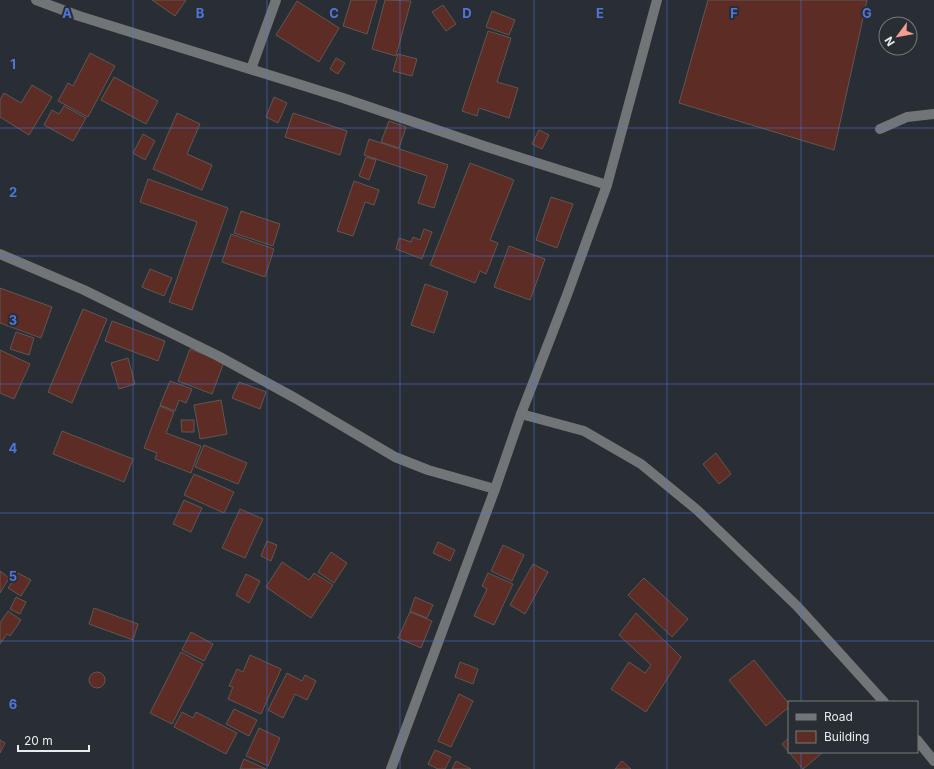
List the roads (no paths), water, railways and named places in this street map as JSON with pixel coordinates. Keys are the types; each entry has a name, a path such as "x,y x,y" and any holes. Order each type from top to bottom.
{"street":[{"path":"36,0 79,16 343,98 487,147 607,185"},
{"path":"251,69 276,0"},
{"path":"391,769 495,489 521,414 567,295 607,185 657,0"},
{"path":"880,129 908,117 934,114"},
{"path":"0,254 84,290 205,349 295,398 395,457 428,470 495,489"},
{"path":"521,414 584,431 641,464 696,509 797,606 883,701"},
{"path":"918,741 934,761"}]}
